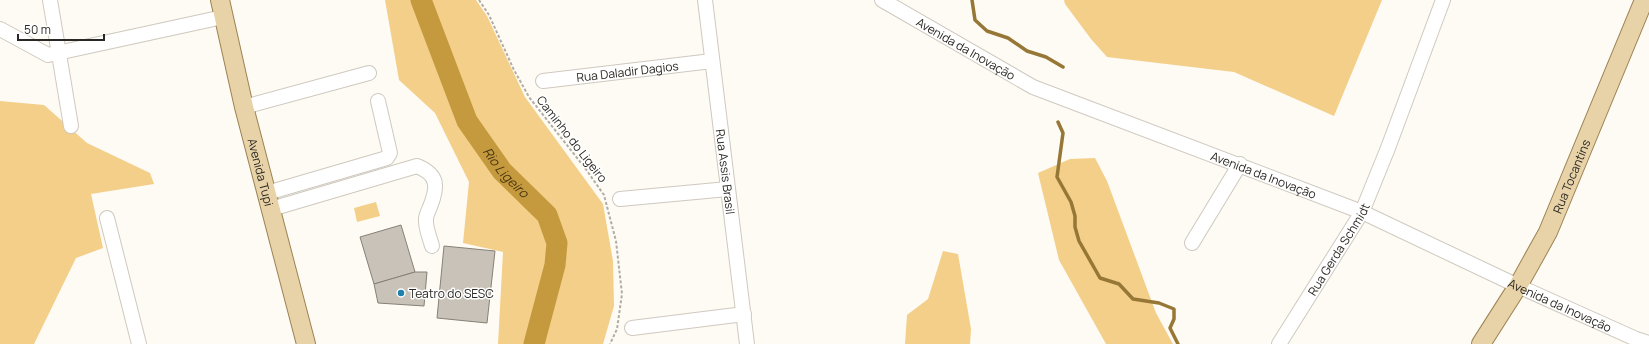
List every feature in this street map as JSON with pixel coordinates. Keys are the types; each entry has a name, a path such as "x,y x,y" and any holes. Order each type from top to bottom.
{"main road":[{"name":"Rua Tocantins","path":"1481,344 1518,286 1548,232 1644,0"},
{"name":"Avenida Tupi","path":"222,9 244,107 269,201 303,343"}],"street":[{"path":"50,0 71,126"},
{"name":"Rua Assis Brasil","path":"705,0 747,344"},
{"name":"Avenida da Inovação","path":"882,0 1033,87 1240,164 1362,212 1518,286 1636,339 1649,343"},
{"name":"Rua Gerda Schmidt","path":"1279,344 1362,212 1388,148 1443,0"},
{"path":"0,29 48,56 222,9"},
{"name":"Rua Daladir Dagios","path":"543,81 712,61"},
{"path":"244,107 369,73"},
{"path":"269,201 387,158 390,153 378,101"},
{"path":"1192,243 1240,164"},
{"path":"269,201 416,166 425,170 435,182 436,188 434,198 426,218 432,246"},
{"path":"620,199 728,189"},
{"path":"107,218 139,344"},
{"path":"632,328 744,314"}],"path":[{"name":"Caminho do Ligeiro","path":"479,0 489,16 514,70 529,97 586,168 604,195 616,241 622,294 617,329 610,344"}],"shaded area":[{"path":"385,0 476,0 487,16 525,97 603,204 613,261 614,306 603,344 498,344 503,252 463,243 469,182 435,113 399,80"},
{"path":"1064,0 1382,0 1334,116 1234,72 1107,57 1091,39 1065,4"},
{"path":"0,101 44,105 87,143 150,173 154,184 91,194 103,248 76,258 34,344 0,344"},
{"path":"1095,158 1107,181 1156,313 1173,344 1106,344 1059,260 1038,173 1070,159"},
{"path":"376,202 380,216 357,222 354,208"},
{"path":"943,251 958,254 971,329 970,344 905,344 907,315 928,299"}],"building":[{"path":"401,225 415,272 374,284 360,237"},
{"path":"444,246 495,251 487,323 437,318"},
{"name":"Teatro do SESC","path":"415,272 427,272 424,306 378,303 374,284"}],"waterway":[{"name":"Rio Ligeiro","path":"421,0 467,121 502,171 547,215 557,243 555,265 534,344"},
{"path":"972,0 975,20 987,31 1008,38 1027,51 1046,57 1063,67"},
{"path":"1058,122 1063,133 1057,177 1071,202 1079,241 1100,278 1119,284 1133,299 1159,303 1174,309 1174,319 1170,328 1178,344"}],"place":[{"name":"Teatro do SESC","path":"401,293"}]}
